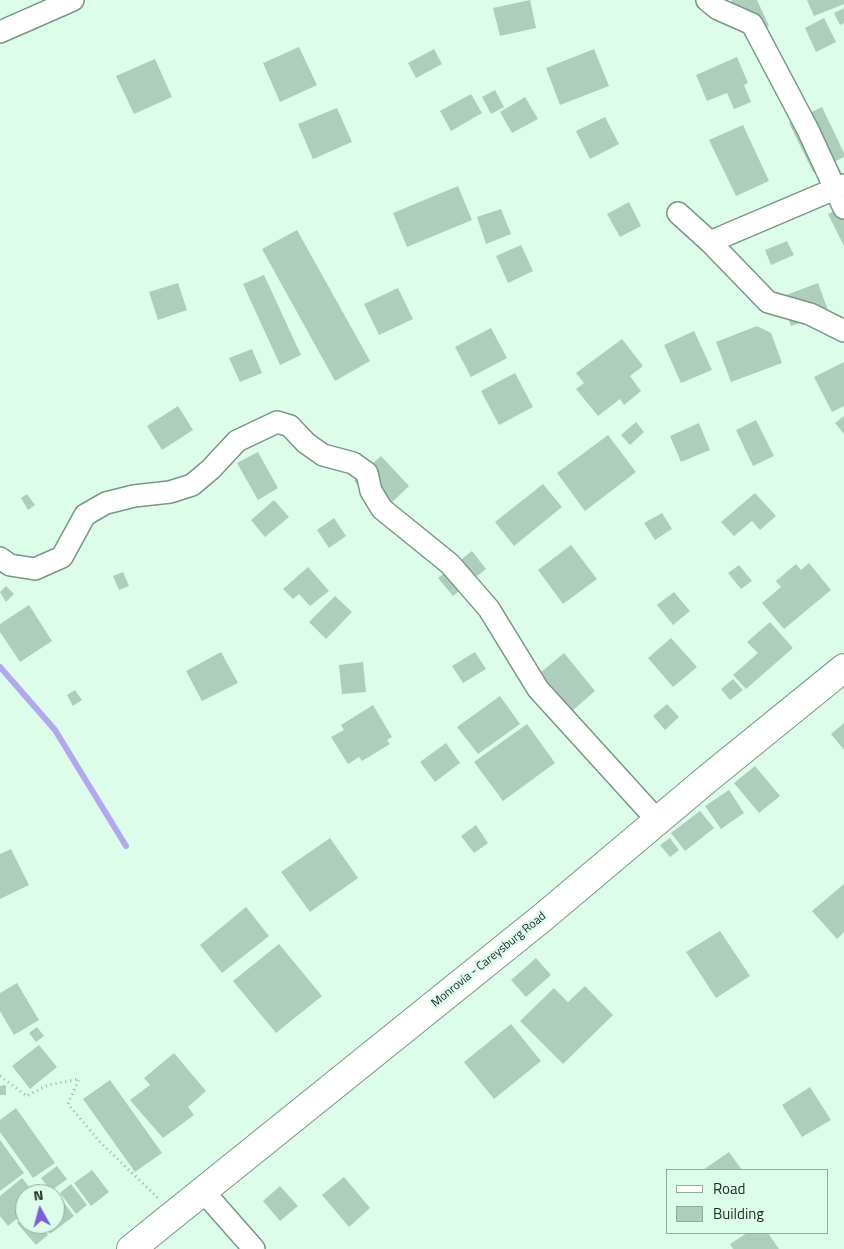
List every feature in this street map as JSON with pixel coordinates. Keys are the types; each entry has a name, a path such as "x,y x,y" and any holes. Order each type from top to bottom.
{"main road":[{"name":"Monrovia - Careysburg Road","path":"131,1249 542,918 844,668"}],"street":[{"path":"0,32 73,0"},
{"path":"707,0 718,9 752,24 841,194 710,242"},
{"path":"678,214 710,242 768,302 810,314 844,331"},
{"path":"0,558 10,565 35,569 62,557 85,515 106,503 134,496 170,492 192,485 211,469 237,441 277,422 290,426 323,455 353,464 367,473 372,491 382,509 450,564 489,609 538,689 658,821"},
{"path":"203,1191 254,1249"}],"path":[{"path":"0,1076 27,1096 48,1085 79,1079 68,1104 100,1142 175,1214"}],"building":[{"path":"530,0 536,28 500,36 493,8"},
{"path":"731,0 757,0 769,26 747,35"},
{"path":"807,0 844,0 844,4 814,16"},
{"path":"844,8 844,23 840,25 834,13"},
{"path":"824,18 836,42 816,52 805,28"},
{"path":"299,47 317,85 280,102 263,63"},
{"path":"434,49 442,64 416,78 408,63"},
{"path":"594,49 609,86 560,105 546,68"},
{"path":"737,57 748,83 744,85 751,102 734,109 727,93 707,101 696,75"},
{"path":"155,59 172,97 134,114 116,76"},
{"path":"495,90 504,107 491,114 482,97"},
{"path":"471,94 482,113 451,131 440,111"},
{"path":"525,97 538,119 512,133 500,112"},
{"path":"822,107 844,153 844,157 813,172 789,123"},
{"path":"337,108 352,142 313,159 298,124"},
{"path":"605,117 619,144 590,159 576,131"},
{"path":"743,125 769,181 736,196 709,140"},
{"path":"458,186 472,220 407,247 393,213"},
{"path":"629,202 641,226 620,237 607,214"},
{"path":"844,206 844,246 828,214"},
{"path":"501,209 511,234 486,244 477,217"},
{"path":"297,230 370,361 335,381 262,249"},
{"path":"787,241 794,255 771,265 765,250"},
{"path":"521,245 533,271 508,283 496,256"},
{"path":"264,275 301,355 280,365 243,284"},
{"path":"178,283 187,310 158,320 149,292"},
{"path":"818,283 829,313 791,326 781,297"},
{"path":"398,288 413,319 379,335 364,304"},
{"path":"757,326 771,333 782,363 731,382 716,342"},
{"path":"491,328 507,358 471,377 455,347"},
{"path":"694,331 712,370 681,383 664,345"},
{"path":"622,339 643,366 630,376 641,391 624,405 620,399 598,416 576,389 584,383 576,373"},
{"path":"252,349 262,373 240,382 229,358"},
{"path":"844,362 844,406 832,412 814,377"},
{"path":"515,373 533,407 499,425 481,391"},
{"path":"178,406 193,430 162,450 147,426"},
{"path":"844,416 844,434 835,423"},
{"path":"756,420 774,456 753,466 736,430"},
{"path":"636,422 644,432 630,445 621,435"},
{"path":"699,423 710,450 681,462 670,436"},
{"path":"608,435 636,472 585,511 557,473"},
{"path":"258,452 278,488 258,500 237,463"},
{"path":"381,456 409,486 383,511 354,481"},
{"path":"543,484 562,507 514,546 495,522"},
{"path":"755,493 776,516 760,530 752,521 734,536 721,522"},
{"path":"27,494 35,505 28,510 21,498"},
{"path":"274,500 289,517 265,537 251,520"},
{"path":"662,513 672,529 655,540 644,523"},
{"path":"334,518 346,536 329,548 317,530"},
{"path":"571,545 597,579 563,604 538,570"},
{"path":"472,551 486,569 453,596 438,578"},
{"path":"809,563 831,590 784,629 762,603 781,587 776,581 796,564 801,570"},
{"path":"739,565 752,581 741,589 728,573"},
{"path":"308,567 329,591 310,606 299,594 293,599 283,589"},
{"path":"123,572 129,586 119,590 113,576"},
{"path":"6,586 14,594 6,602 0,592"},
{"path":"674,592 690,611 673,625 657,605"},
{"path":"335,596 352,612 326,639 309,622"},
{"path":"29,605 52,641 20,662 0,632 0,624"},
{"path":"770,622 793,648 746,689 733,675 758,653 747,642"},
{"path":"671,638 697,667 673,687 648,658"},
{"path":"221,652 238,683 202,701 186,671"},
{"path":"475,652 486,669 463,683 452,666"},
{"path":"564,653 595,691 572,711 540,673"},
{"path":"363,662 366,692 342,694 339,665"},
{"path":"733,679 743,690 730,700 721,689"},
{"path":"75,690 82,700 73,706 67,695"},
{"path":"500,696 520,724 478,754 457,727"},
{"path":"667,704 679,717 665,730 653,716"},
{"path":"373,705 392,737 387,740 390,744 362,761 359,757 348,764 331,737 344,730 341,725"},
{"path":"844,723 844,750 831,734"},
{"path":"527,724 555,763 503,801 474,762"},
{"path":"446,743 460,763 435,782 420,762"},
{"path":"755,766 780,796 759,813 734,783"},
{"path":"729,790 744,813 721,829 705,806"},
{"path":"700,811 714,828 685,851 671,833"},
{"path":"476,825 488,843 474,853 461,836"},
{"path":"330,838 358,878 310,912 281,872"},
{"path":"670,838 679,850 670,857 660,845"},
{"path":"11,849 29,885 0,899 0,854"},
{"path":"844,884 844,932 837,939 812,911"},
{"path":"246,907 269,936 222,973 200,945"},
{"path":"720,931 750,976 716,998 686,952"},
{"path":"279,944 322,996 276,1033 233,981"},
{"path":"536,958 551,975 526,997 511,980"},
{"path":"17,983 39,1020 14,1035 0,1011 0,993"},
{"path":"585,986 613,1015 563,1064 520,1021 554,988 568,1002"},
{"path":"511,1024 541,1061 494,1099 464,1062"},
{"path":"37,1027 44,1036 36,1042 29,1033"},
{"path":"39,1045 57,1067 30,1089 12,1066"},
{"path":"174,1053 206,1091 188,1107 194,1115 163,1138 130,1100 150,1085 144,1078"},
{"path":"110,1080 162,1153 135,1172 83,1099"},
{"path":"6,1085 6,1095 0,1095 0,1086"},
{"path":"810,1087 831,1120 802,1137 782,1105"},
{"path":"16,1108 55,1163 33,1178 0,1132 0,1120"},
{"path":"0,1140 24,1173 0,1191"},
{"path":"729,1152 741,1169 704,1169"},
{"path":"57,1166 67,1179 60,1184 46,1184 41,1178"},
{"path":"92,1170 109,1192 91,1206 74,1183"},
{"path":"344,1177 370,1208 349,1227 322,1195"},
{"path":"22,1178 27,1184 15,1184 15,1220 8,1226 0,1216 0,1196"},
{"path":"71,1184 87,1205 76,1214 65,1200 65,1189"},
{"path":"280,1186 298,1206 280,1221 263,1201"},
{"path":"65,1204 74,1216 65,1223"},
{"path":"26,1234 47,1234 48,1235 36,1245"},
{"path":"745,1234 769,1234 779,1249 733,1249 730,1244"}],"waterway":[{"path":"0,667 55,730 126,846"}]}
